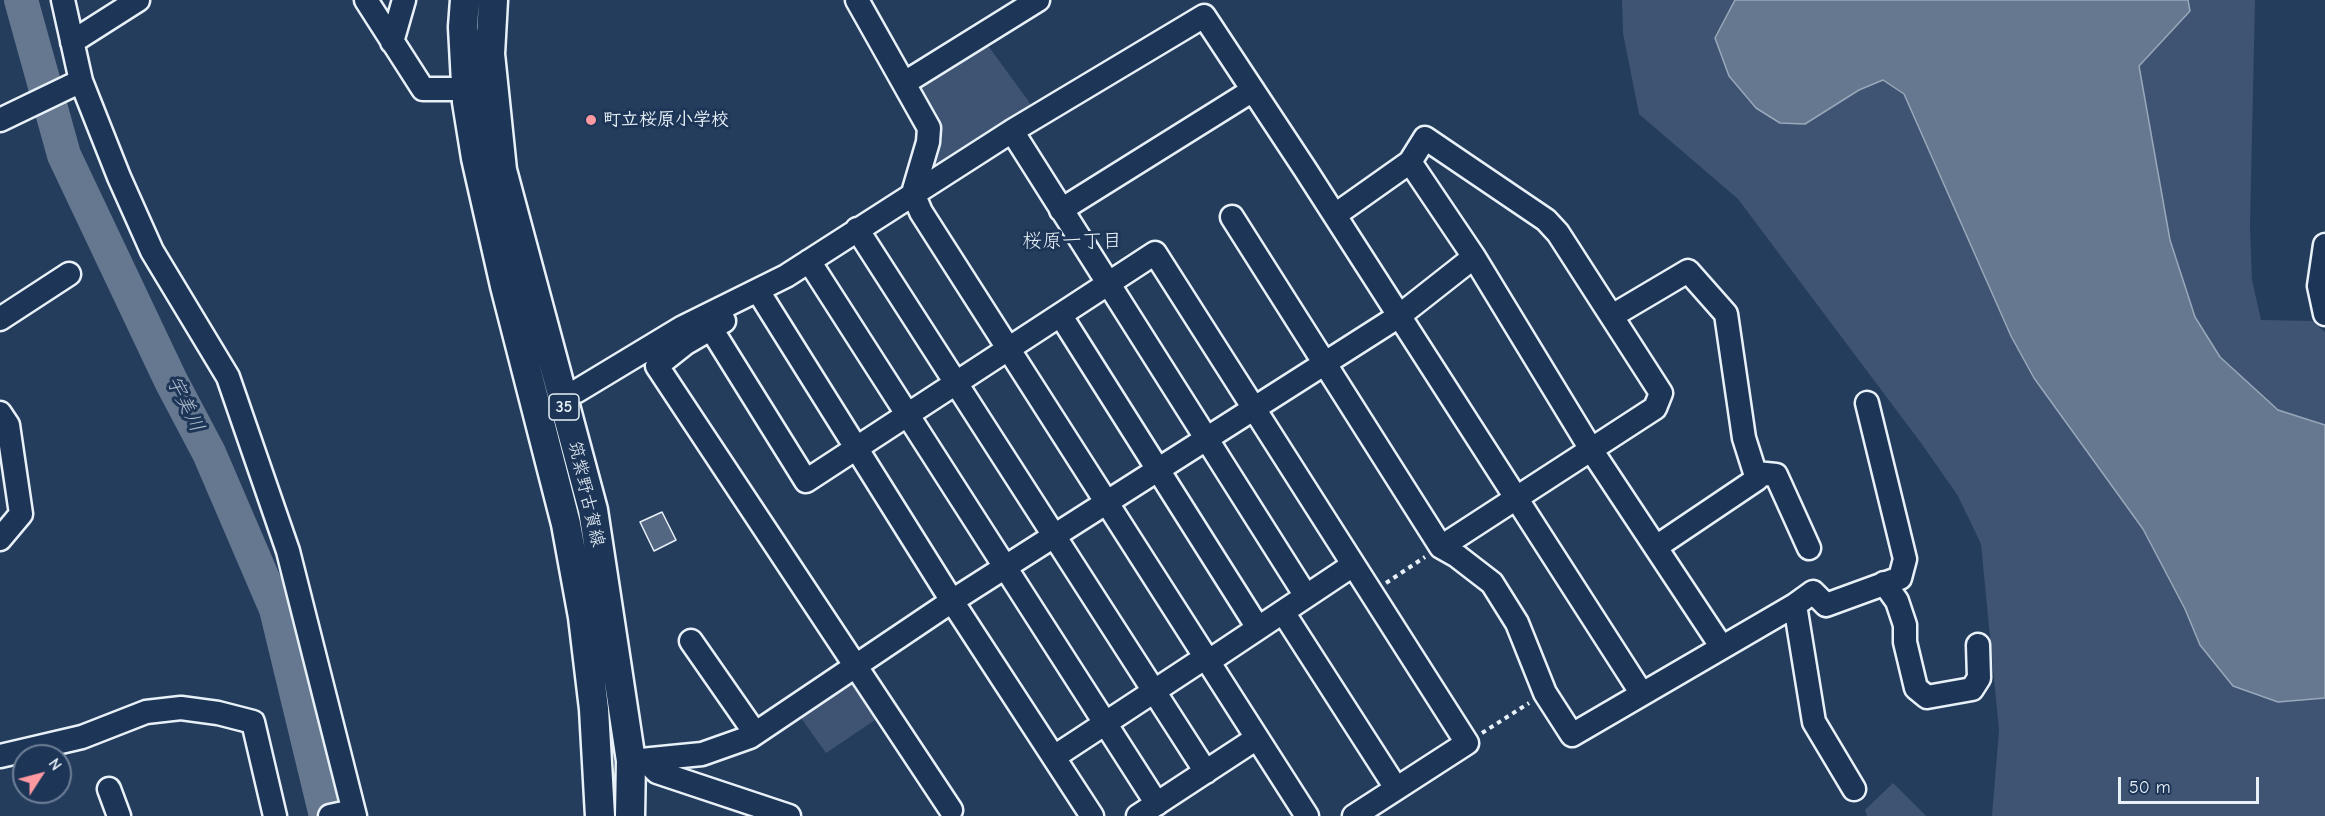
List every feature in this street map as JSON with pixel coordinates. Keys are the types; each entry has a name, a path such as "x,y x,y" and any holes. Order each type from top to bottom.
{"main road":[{"name":"筑紫野古賀線","path":"465,0 463,27 467,89 485,203 566,524 583,617 594,710 600,816"},
{"name":"筑紫野古賀線","path":"493,0 490,54 502,170 593,510 638,761 630,816"}],"street":[{"path":"63,0 70,36 74,84 152,251 228,377 288,551 345,814"},
{"path":"70,36 115,0"},
{"path":"70,36 138,0"},
{"path":"366,0 423,88 467,89"},
{"path":"392,42 404,0"},
{"path":"858,0 906,82 929,128 928,142 913,193 921,212 1307,816"},
{"path":"906,82 1038,0"},
{"path":"561,396 577,391 683,327 758,291 809,261 1012,131 1204,16 1518,498 1642,694"},
{"path":"8,116 74,84"},
{"path":"1061,210 1253,90"},
{"path":"1012,131 1306,596"},
{"path":"1335,215 1410,162 1425,138 1546,220 1558,233 1661,393 1655,408 1441,547"},
{"path":"1410,162 1474,257 1592,451 1721,646"},
{"path":"1232,217 1441,547 1457,556 1492,583 1517,623 1545,693 1572,735 1721,646 1795,605 1813,592 1826,605 1900,578 1905,559 1867,403"},
{"path":"857,229 1206,772"},
{"path":"2325,245 2319,286 2325,314"},
{"path":"712,330 806,481 1155,254 1467,743 1354,816"},
{"path":"638,761 702,754 755,733 952,601 1399,316 1474,257"},
{"path":"809,261 1105,722 1148,810 1257,738"},
{"path":"1612,316 1688,271 1726,314 1744,438 1757,479 1656,547"},
{"path":"0,319 69,274"},
{"path":"758,291 952,601 1092,816"},
{"path":"735,302 738,310 712,330 686,343 657,366 951,810"},
{"path":"1061,316 1258,628"},
{"path":"0,413 8,425 21,514 0,539"},
{"path":"1756,473 1776,475 1809,548"},
{"path":"1054,757 1153,691 1258,628 1353,565"},
{"path":"1884,583 1897,601 1905,625 1905,642 1916,688 1927,698 1972,689 1979,678 1978,645"},
{"path":"1795,605 1814,722 1854,789"},
{"path":"1283,612 1396,788"},
{"path":"691,641 755,733"},
{"path":"0,756 82,737 146,712 181,708 218,713 253,722 276,816"},
{"path":"638,761 732,807 789,816"},
{"path":"109,789 119,816"}],"path":[{"path":"1370,592 1441,547"},
{"path":"1467,743 1545,693"}],"shaded area":[{"path":"1622,0 1735,0 1715,38 1729,76 1756,108 1805,124 1859,90 1883,80 1904,94 2011,336 2034,378 2143,529 2185,609 2200,645 2278,702 2325,698 2325,816 1992,816 1999,730 1981,544 1958,496 1921,443 1738,199 1639,114 1623,33"},
{"path":"1735,0 2188,0 2190,11 2139,66 2170,240 2195,317 2220,357 2278,410 2325,425 2325,698 2278,702 2233,686 2200,645 2185,609 2143,529 2034,378 2011,336 1904,94 1883,80 1859,90 1805,124 1780,123 1756,108 1729,76 1715,38"},
{"path":"2188,0 2255,0 2250,226 2252,280 2261,320 2312,321 2325,332 2325,425 2278,410 2220,357 2195,317 2170,241 2139,66 2189,11"},
{"path":"986,43 1035,110 932,174 927,168 937,122 921,90 923,80"},
{"path":"856,680 881,716 826,753 801,718"},
{"path":"1893,783 1926,816 1867,816 1865,810"}],"building":[{"path":"662,512 676,540 654,551 640,522"}],"waterway":[{"name":"宇美川","path":"21,0 64,155 171,381 209,453 276,609 326,816"}],"place":[{"name":"町立桜原小学校","path":"591,120"}],"district":[{"name":"桜原一丁目","path":"1072,241"}]}
